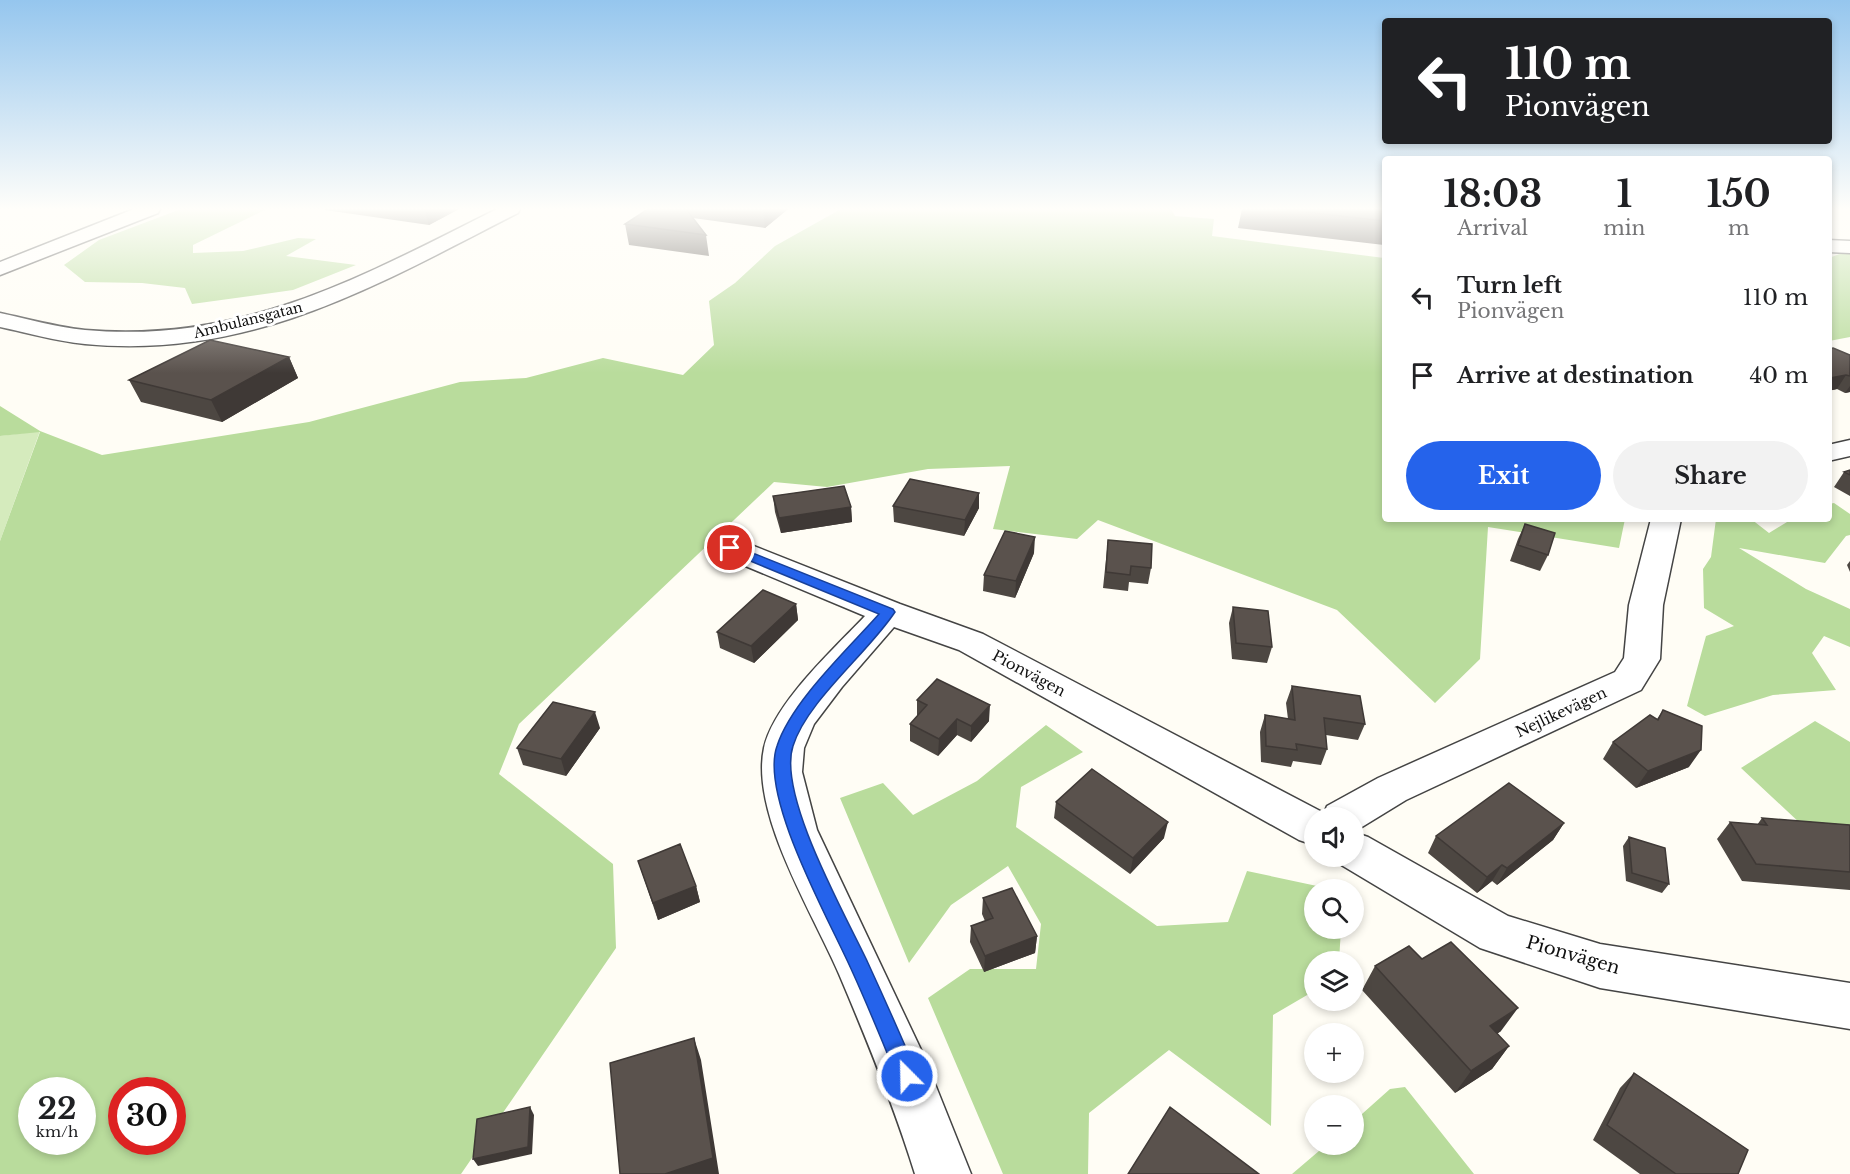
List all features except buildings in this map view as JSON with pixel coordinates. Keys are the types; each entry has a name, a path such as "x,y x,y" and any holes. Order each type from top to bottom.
{"street":[{"name":"Ambulansgatan","path":"0,320 83,337 155,338 238,325 348,291 402,264"},
{"path":"1832,452 1850,448"},
{"name":"Nejlikevägen","path":"1361,807 1392,789 1628,681 1642,659 1646,605 1665,522"},
{"name":"Pionvägen","path":"730,548 888,612 971,642 1304,823"},
{"path":"888,612 798,717 784,746 782,767 792,814 812,868 861,969 926,1119 943,1174"},
{"name":"Pionvägen","path":"1364,856 1496,933 1600,966 1850,1006"}],"green space":[{"path":"756,264 1382,264 1382,522 1624,522 1619,548 1488,527 1480,659 1435,703 1337,610 1098,520 1077,539 993,529 1010,466 928,469 827,487 774,482 519,724 499,774 613,864 616,948 461,1174 0,1174 0,541 40,432 0,436 0,406 40,431 102,455 309,422 460,382 526,378 603,358 683,375 714,345 709,301 735,283"},
{"path":"1832,264 1850,264 1850,337 1832,340"},
{"path":"64,265 356,265 293,290 192,304 185,288 142,283 85,282"},
{"path":"40,431 0,541 0,436"},
{"path":"1832,503 1850,514 1850,535 1846,536 1825,563 1739,548 1806,589 1850,609 1850,647 1824,636 1812,653 1836,690 1773,695 1705,716 1687,706 1706,636 1734,626 1704,608 1703,569 1711,557 1716,522 1755,522 1769,533 1787,522 1832,522"},
{"path":"1815,721 1850,742 1850,844 1802,825 1741,768"},
{"path":"1046,725 1083,752 1021,787 1016,827 1157,926 1228,922 1247,871 1304,883 1304,939 1340,939 1340,951 1304,951 1304,997 1273,1015 1271,1126 1169,1050 1089,1113 1088,1174 1003,1174 928,998 970,969 1036,969 1041,924 1008,866 951,905 909,963 840,798 883,783 913,815 977,781"},
{"path":"1405,1087 1474,1174 1292,1174 1314,1155 1364,1155 1364,1112 1390,1089"}],"route":[{"path":"730,548 888,612 798,717 784,746 782,767 784,786 792,814 812,868 861,969 907,1076"}]}
